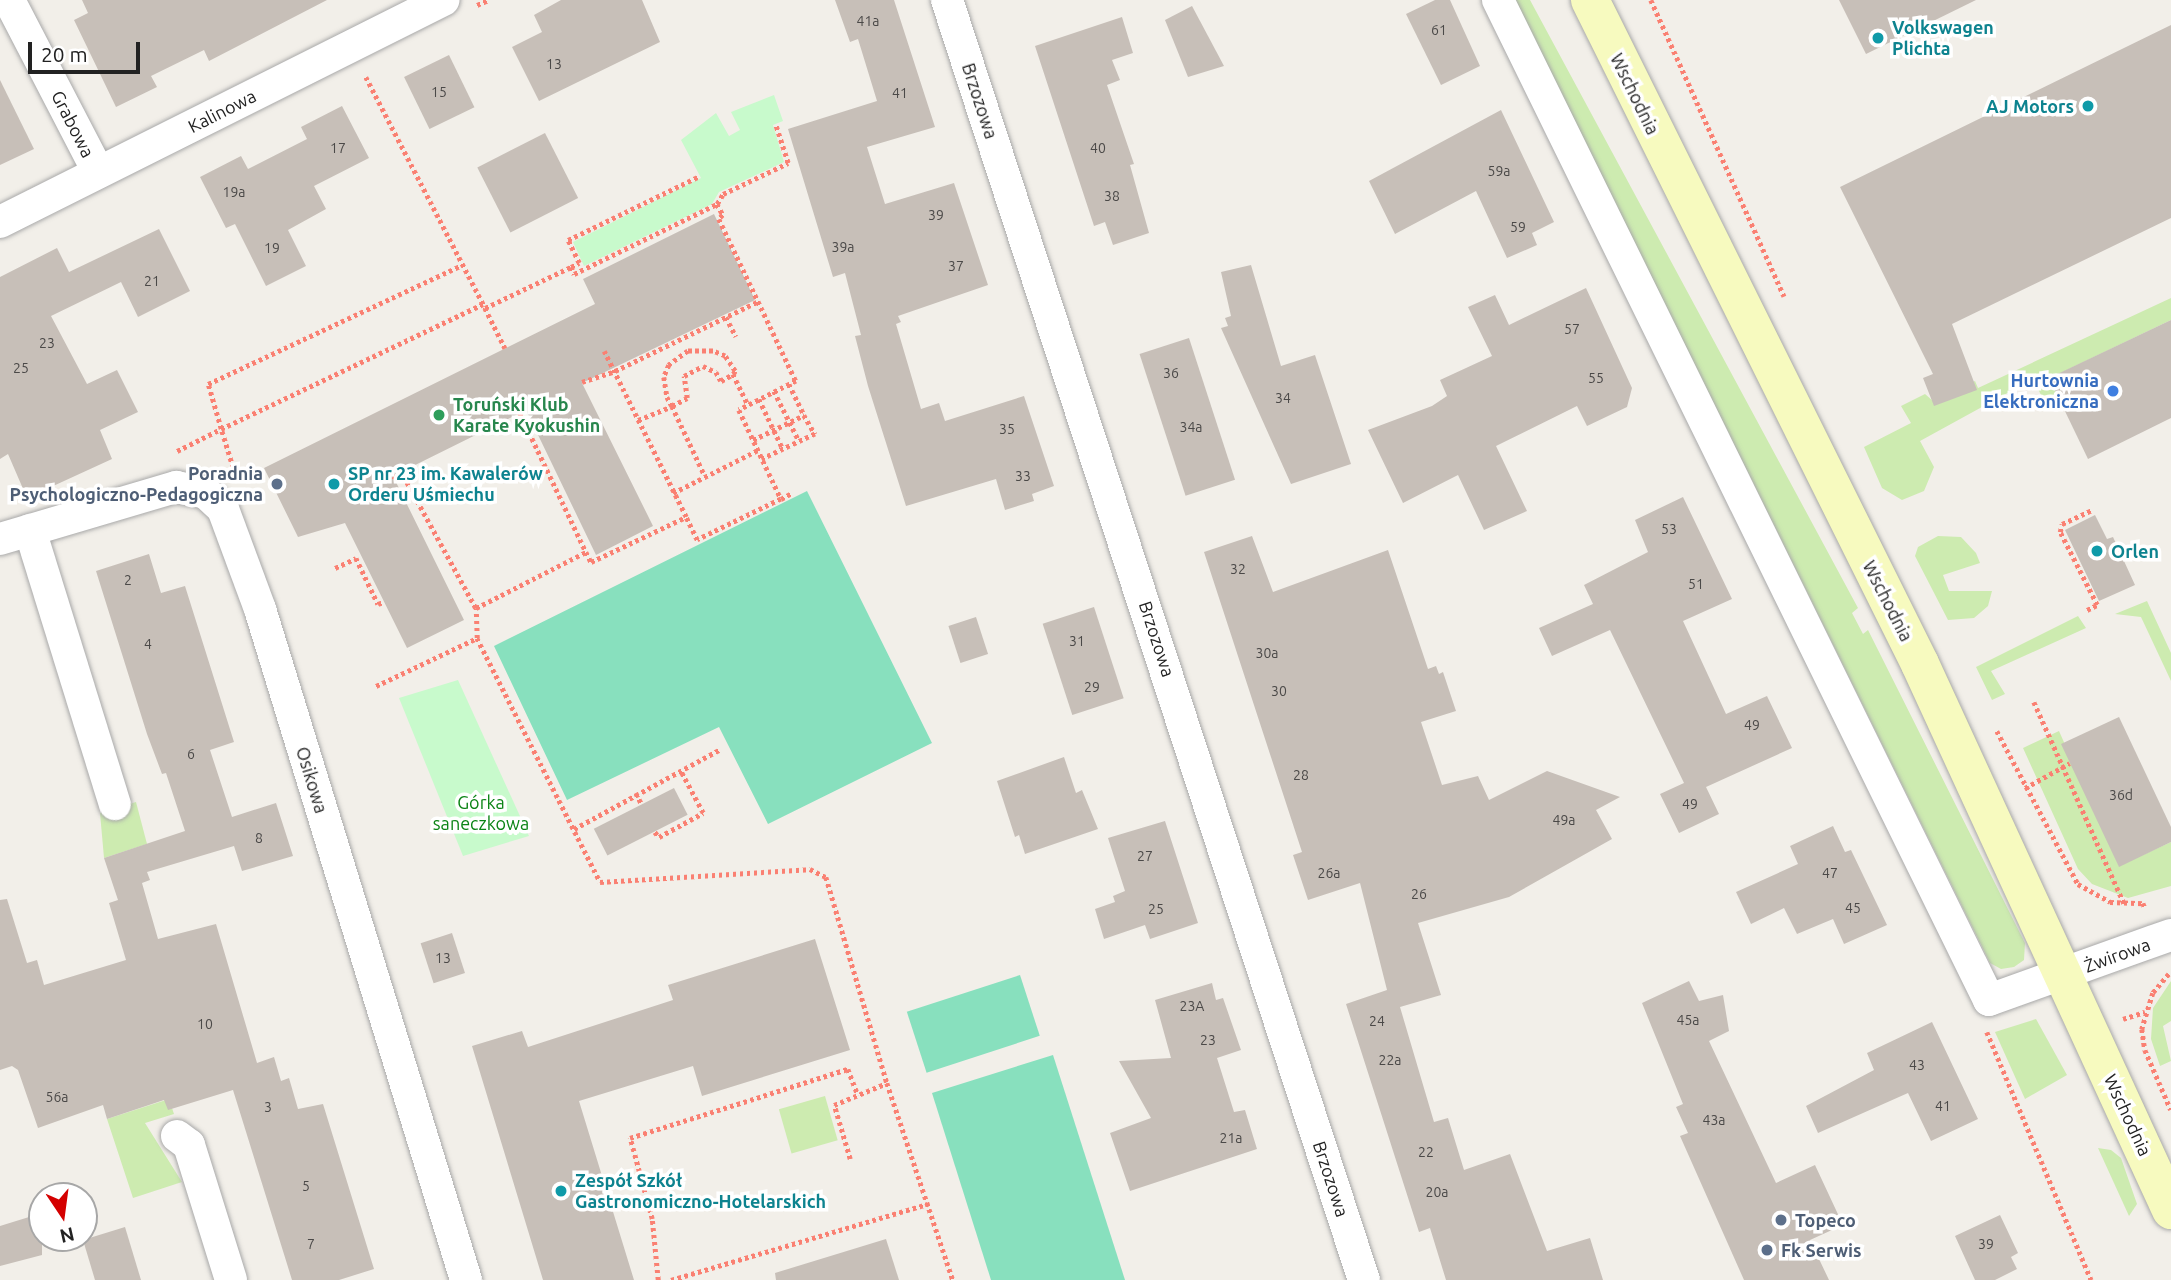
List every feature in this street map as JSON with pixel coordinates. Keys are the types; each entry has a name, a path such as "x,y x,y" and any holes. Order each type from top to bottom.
{"street":[{"name":"Grabowa","path":"9,0 98,172"},
{"name":"Kalinowa","path":"0,222 444,0"},
{"name":"Brzozowa","path":"947,0 1364,1280"},
{"name":"Żwirowa","path":"1498,0 1989,999 2171,935"},
{"name":"Wschodnia","path":"1590,0 1920,664 2171,1210"},
{"name":"Osikowa","path":"0,538 176,487 206,493 223,509 260,609 466,1280"},
{"path":"30,530 115,804"},
{"path":"177,1136 189,1145 232,1280"}],"path":[{"path":"1651,0 1790,309"},
{"path":"359,64 505,348"},
{"path":"571,267 575,276 717,204 723,194 788,163 776,125"},
{"path":"220,429 579,263 568,240 698,177"},
{"path":"717,204 723,215 719,219 796,381 738,410 781,499"},
{"path":"236,479 208,384 462,265"},
{"path":"582,382 615,371 759,301"},
{"path":"726,317 736,337"},
{"path":"604,351 697,540 792,494"},
{"path":"705,476 672,406 664,377 676,356 713,351 731,363 733,374 748,405"},
{"path":"639,421 687,398 683,383 689,371 710,369 721,381 733,374"},
{"path":"762,459 815,434 789,384"},
{"path":"775,391 799,441"},
{"path":"759,399 783,449"},
{"path":"520,412 591,562 686,517"},
{"path":"753,440 804,415"},
{"path":"673,493 758,450"},
{"path":"393,476 407,482 476,608 477,638 600,882 810,869 822,873 887,1083 953,1280"},
{"path":"2087,610 2097,605 2060,532 2063,524 2092,510"},
{"path":"476,608 586,552"},
{"path":"335,568 356,558 378,604 384,602"},
{"path":"376,686 477,638"},
{"path":"2034,702 2125,906"},
{"path":"1992,721 2078,884 2092,895 2125,906 2143,903 2147,913"},
{"path":"574,829 719,750"},
{"path":"2025,788 2070,763"},
{"path":"655,832 659,837 703,813 680,770"},
{"path":"636,793 642,805"},
{"path":"2167,966 2169,974 2153,993 2142,1029 2145,1050 2171,1110"},
{"path":"1989,1036 2091,1280"},
{"path":"658,1280 652,1219 630,1138 848,1069 858,1095"},
{"path":"850,1159 834,1105 887,1083"},
{"path":"671,1280 928,1203"}],"green space":[{"path":"1515,0 1530,0 1858,608 1852,613 1863,634 1868,630 2025,943 2024,960 2014,967 2001,969 1990,963"},
{"path":"774,95 783,121 773,125 784,162 719,192 712,204 584,266 573,242 701,178 681,140 716,113 729,136 740,130 731,112"},
{"path":"2171,298 2171,320 2050,378 2062,404 2049,411 2033,379 1920,441 1934,467 1924,491 1902,500 1882,488 1864,447 1911,423 1901,406 1925,394 1933,401 1975,381 1978,388"},
{"path":"807,491 932,743 768,824 719,727 567,800 494,646"},
{"path":"1938,536 1961,537 1976,553 1980,563 1943,575 1949,591 1992,591 1988,606 1974,618 1948,620 1915,556 1918,547"},
{"path":"2147,601 2171,653 2171,681 2141,617 2115,614"},
{"path":"2078,616 2086,628 1991,671 2005,694 1992,700 1976,667"},
{"name":"Górka saneczkowa","path":"458,680 529,836 463,856 399,698"},
{"path":"2059,731 2119,866 2171,842 2171,886 2128,898 2092,884 2078,869 2023,748"},
{"path":"136,802 147,844 104,858 100,813"},
{"path":"1020,975 1040,1036 927,1073 907,1012"},
{"path":"2171,981 2171,1021 2163,1026 2171,1061 2160,1066 2151,1039 2153,1008"},
{"path":"2036,1019 2067,1075 2025,1099 1995,1032"},
{"path":"1053,1055 1125,1280 991,1280 932,1093"},
{"path":"825,1096 838,1140 792,1153 779,1109"},
{"path":"169,1099 174,1114 145,1123 182,1182 133,1198 107,1119"},
{"path":"2098,1148 2111,1150 2121,1158 2137,1204 2129,1216"}],"building":[{"path":"82,0 327,0 209,61 204,50 151,76 157,87 116,107 74,20 88,13"},
{"path":"561,0 642,0 660,42 539,101 512,47 542,32 534,15"},
{"path":"835,0 894,0 935,127 867,147 885,204 954,183 988,285 898,316 901,322 896,324 921,409 939,403 945,421 1024,396 1054,486 1032,494 1034,501 1005,510 996,479 906,506 868,386 855,336 861,335 845,273 833,277 788,129 877,101 858,39 850,42"},
{"path":"1435,0 1450,0 1480,66 1441,85 1406,14"},
{"name":"Volkswagen Plichta","path":"1839,0 1976,0 1866,54"},
{"path":"1192,6 1224,66 1188,77 1165,20"},
{"path":"1122,17 1133,53 1112,60 1120,80 1107,85 1134,164 1130,165 1149,233 1113,245 1105,222 1094,226 1035,46"},
{"name":"AJ Motors","path":"2171,25 2171,218 1952,324 1977,390 1934,406 1923,378 1933,374 1840,187"},
{"path":"449,55 474,107 429,129 404,77"},
{"path":"0,80 34,149 0,165"},
{"path":"342,106 369,158 314,186 326,209 288,230 306,266 266,286 235,224 226,228 200,177 241,156 248,169 307,139 301,127"},
{"path":"1501,110 1554,222 1532,233 1537,245 1507,258 1476,191 1395,234 1369,181"},
{"path":"545,133 578,198 510,233 477,168"},
{"name":"SP nr 23 im. Kawalerów Orderu Uśmiechu","path":"714,214 755,300 582,383 653,526 596,555 526,410 393,476 464,620 407,648 345,523 298,537 264,468 595,304 583,279"},
{"path":"159,229 190,291 138,317 121,282 51,316 87,384 117,370 138,412 100,430 112,459 27,498 8,454 0,459 0,277 57,248 69,272"},
{"path":"1251,265 1281,366 1315,355 1351,464 1291,484 1221,328 1228,326 1225,318 1231,316 1221,272"},
{"path":"1586,288 1632,388 1627,407 1587,426 1577,406 1496,446 1527,511 1484,530 1458,475 1403,503 1368,430 1432,406 1447,396 1440,380 1492,356 1468,307 1495,295 1509,325"},
{"name":"Hurtownia Elektroniczna","path":"2171,320 2171,418 2088,459 2049,378"},
{"path":"1189,338 1235,480 1186,496 1140,354"},
{"path":"1683,497 1732,599 1683,621 1726,714 1767,696 1792,748 1706,787 1719,814 1679,833 1660,794 1684,783 1610,630 1552,656 1539,628 1593,604 1584,585 1648,552 1635,520"},
{"name":"Orlen","path":"2095,515 2107,539 2113,537 2135,585 2099,601 2065,530"},
{"path":"1252,536 1273,592 1388,550 1428,669 1436,666 1439,674 1443,672 1456,711 1421,722 1442,785 1478,776 1489,800 1547,771 1620,797 1596,810 1612,839 1509,897 1418,923 1441,995 1400,1007 1434,1122 1448,1118 1464,1170 1510,1154 1547,1251 1590,1238 1603,1280 1446,1280 1430,1228 1419,1232 1346,1004 1387,990 1360,883 1308,900 1293,855 1302,852 1204,552"},
{"path":"149,554 161,593 185,586 234,742 210,750 232,817 276,803 293,856 242,871 234,846 147,872 150,880 142,883 158,939 216,924 257,1063 274,1057 281,1081 289,1078 298,1109 323,1104 374,1269 339,1280 292,1280 233,1090 168,1110 164,1100 107,1119 103,1105 38,1128 18,1070 12,1066 0,1070 0,900 7,899 27,963 37,960 44,985 126,960 109,903 118,900 104,858 185,831 166,773 162,774 147,734 96,571"},
{"path":"1094,607 1124,698 1072,715 1043,624"},
{"path":"976,617 988,654 960,663 948,626"},
{"path":"2119,717 2171,827 2171,842 2119,867 2061,744"},
{"path":"1064,757 1076,793 1082,790 1098,829 1025,854 1019,835 1015,837 997,781"},
{"path":"674,788 688,815 607,856 594,829"},
{"path":"1165,821 1198,923 1150,939 1145,925 1104,939 1095,909 1115,902 1113,896 1125,891 1108,838"},
{"path":"1833,826 1845,852 1851,850 1887,925 1844,944 1833,919 1797,934 1784,908 1751,924 1736,892 1798,864 1790,846"},
{"path":"452,933 465,973 434,983 421,943"},
{"name":"Zespół Szkół Gastronomiczno-Hotelarskich","path":"815,939 850,1050 702,1096 693,1066 579,1101 634,1280 543,1280 472,1046 522,1031 528,1047 673,1000 668,985"},
{"path":"1689,981 1699,1001 1723,995 1729,1031 1709,1041 1776,1183 1815,1165 1843,1225 1810,1240 1829,1280 1744,1280 1680,1136 1688,1133 1676,1107 1683,1104 1642,1003"},
{"path":"1212,983 1216,1000 1223,998 1241,1050 1217,1058 1234,1112 1245,1110 1257,1149 1130,1191 1110,1133 1151,1118 1119,1061 1171,1058 1155,1000"},
{"path":"1932,1022 1978,1119 1931,1141 1908,1093 1818,1133 1806,1106 1874,1070 1867,1053"},
{"path":"2000,1215 2018,1253 2011,1257 2017,1269 1995,1280 1975,1280 1955,1236"},
{"path":"28,1217 28,1252 42,1252 42,1255 0,1266 0,1226"},
{"path":"125,1227 141,1280 95,1280 87,1252 98,1252 98,1235"},
{"name":"Zespół Szkół Gastronomiczno-Hotelarskich","path":"886,1239 899,1280 776,1280 775,1273"}],"place":[{"name":"Volkswagen Plichta","path":"1878,38"},
{"name":"AJ Motors","path":"2088,106"},
{"name":"Hurtownia Elektroniczna","path":"2113,391"},
{"name":"Toruński Klub Karate Kyokushin","path":"439,415"},
{"name":"Poradnia Psychologiczno-Pedagogiczna","path":"277,484"},
{"name":"SP nr 23 im. Kawalerów Orderu Uśmiechu","path":"334,484"},
{"name":"Orlen","path":"2097,551"},
{"name":"Zespół Szkół Gastronomiczno-Hotelarskich","path":"561,1191"},
{"name":"Topeco","path":"1781,1220"},
{"name":"Fk Serwis","path":"1767,1250"}]}
